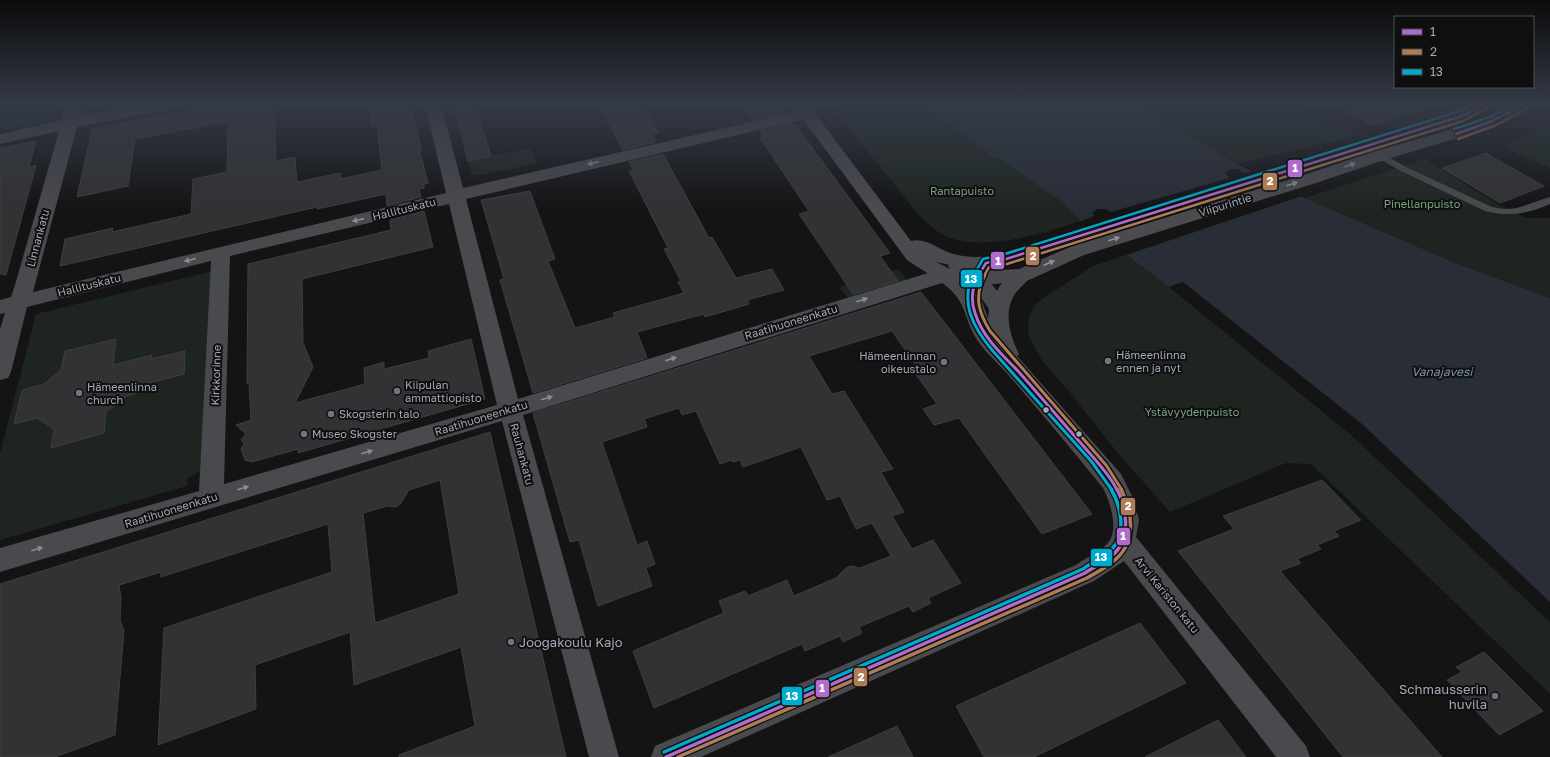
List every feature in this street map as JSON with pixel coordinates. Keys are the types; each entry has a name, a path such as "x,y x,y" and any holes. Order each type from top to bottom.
{"main road":[{"path":"827,139 902,242 914,256 932,268 968,262 986,263"},
{"name":"Viipurintie","path":"986,263 1071,245 1313,178 1371,151 1401,139"},
{"name":"Viipurintie","path":"976,279 1022,275 1071,245 1298,167 1422,139"}],"street":[{"name":"Linnankatu","path":"0,372 13,319 10,305 65,139"},
{"name":"Rauhankatu","path":"442,139 510,410 604,757"},
{"name":"Hallituskatu","path":"10,305 683,139"},
{"name":"Kirkkorinne","path":"211,498 221,252"},
{"path":"972,301 976,279 986,263"},
{"name":"Raatihuoneenkatu","path":"0,560 510,410 945,266"},
{"path":"945,266 976,279 1000,308"},
{"path":"666,757 1085,573 1116,552 1123,540 1126,520 1122,500 1112,481 1018,371 987,338 980,325 972,301 945,266"},
{"path":"1018,371 1006,349 998,328 998,315 1006,292 1022,275"},
{"name":"Arvi Kariston katu","path":"1123,540 1295,757"}],"lane":[{"path":"1371,151 1488,208 1503,212 1521,210 1540,205 1550,200"}],"green space":[{"name":"Rantapuisto","path":"857,139 970,139 989,152 987,153 993,158 997,157 1063,203 1080,221 1032,236 995,242 977,243 961,241 946,236 930,225 922,218"},
{"path":"1196,139 1343,139 1237,164"},
{"path":"1520,139 1550,139 1550,168 1510,151 1506,146"},
{"path":"531,148 537,163 481,175 472,175 468,161"},
{"name":"Pinellanpuisto","path":"1425,159 1499,205 1526,218 1550,218 1550,298 1453,262 1305,198"},
{"name":"Ystävyydenpuisto","path":"1125,255 1169,287 1350,434 1550,622 1550,694 1311,464 1286,463 1170,512 1117,452 1068,390 1043,362 1029,337 1029,317 1035,305 1093,266"},
{"path":"898,269 911,285 852,303 839,287"},
{"path":"213,271 200,471 187,479 187,486 0,540 0,454 36,314"}],"water":[{"name":"Vanajavesi","path":"970,139 1196,139 1237,164 1305,198 1453,262 1550,298 1550,622 1350,434 1169,287 1080,221 1063,203 997,157 993,158 986,153 989,152"}],"pier":[{"path":"1231,169 1237,169 1245,173 1254,170 1305,195 1123,256 1078,222 1094,216 1092,213 1097,209 1105,209 1111,212 1229,178 1225,172"},
{"path":"1183,282 1362,424 1550,602 1550,622 1350,434 1169,287"}],"building":[{"path":"90,139 135,139 128,186 77,197"},
{"path":"228,139 275,139 276,161 295,157 297,182 340,173 341,179 382,170 379,139 419,139 422,151 420,152 428,183 424,184 424,188 419,189 421,197 387,206 386,194 317,209 317,207 60,266 65,239 113,228 112,232 191,214 193,179 227,172"},
{"path":"462,139 486,139 491,156 468,161"},
{"path":"617,139 655,139 656,142 623,150"},
{"path":"761,139 806,139 890,253 880,256 898,281 853,294 799,214 809,211"},
{"path":"36,141 29,167 36,165 26,202 6,275 0,274 0,148"},
{"path":"1486,153 1544,186 1500,203 1442,168"},
{"path":"663,154 709,238 712,237 736,278 772,269 784,290 747,300 749,304 705,317 704,314 637,332 647,358 533,393 500,280 504,279 481,200 530,191 555,259 548,261 575,328 615,317 613,313 684,293 678,282 681,281 664,249 668,248 629,171 633,170 629,162"},
{"path":"424,211 433,247 302,279 303,343 313,367 295,403 365,384 364,368 384,362 384,369 429,358 428,351 471,339 485,399 298,453 298,449 252,462 245,460 241,449 244,444 241,440 246,434 236,425 251,420 249,383 247,384 248,264 391,230 390,220"},
{"path":"921,292 1092,514 1042,534 959,418 934,425 923,409 937,404 915,373 920,371 892,331 809,356 832,394 844,391 893,469 881,472 904,512 892,516 912,549 933,540 961,583 928,598 931,603 913,612 909,606 859,627 862,633 843,642 840,636 805,651 802,644 654,708 633,651 724,613 719,601 745,591 748,596 787,580 794,596 836,578 850,566 860,568 891,556 872,523 856,529 840,496 827,500 801,447 743,467 740,460 733,462 732,460 720,464 696,411 682,415 679,408 644,419 647,427 602,442 637,545 647,541 655,564 646,568 652,586 598,606 579,540 570,542 533,413"},
{"name":"Hämeenlinna church","path":"116,339 113,365 152,355 151,359 185,351 184,374 149,383 149,389 127,396 106,412 104,433 51,448 54,429 37,418 14,424 22,390 44,384 61,370 65,351"},
{"path":"490,432 566,757 399,757 399,755 475,726 461,647 354,685 350,632 255,665 256,709 158,745 164,628 332,572 328,524 161,577 161,572 119,585 121,598 120,621 124,631 115,735 55,757 0,757 0,584","holes":["440,480 459,594 375,623 363,513 388,506 396,507 401,503 409,490"]},
{"path":"1322,480 1361,520 1334,531 1339,536 1317,545 1321,549 1297,559 1301,563 1280,571 1442,757 1343,757 1178,551 1234,529 1223,516"},
{"path":"1140,623 1186,683 1034,757 984,757 956,706"},
{"name":"Schmausserin huvila","path":"1484,652 1543,711 1499,735 1447,680 1462,672 1456,667"},
{"path":"1218,720 1246,757 1145,757"},
{"path":"897,726 913,757 828,757"}],"transit line":[{"name":"13","path":"664,752 1083,569 1107,554 1113,548 1119,538 1121,519 1117,501 1108,484 1091,461 984,341 973,322 969,312 967,295 969,284 983,259 1005,254 1370,139"},
{"name":"1","path":"666,757 1085,573 1107,559 1117,550 1123,539 1125,513 1116,487 1102,467 1037,392 998,350 979,323 972,302 972,292 986,263 1006,259 1388,139"},
{"name":"2","path":"678,757 1087,578 1117,558 1127,544 1131,520 1129,508 1125,496 1113,475 1106,465 997,341 984,322 978,305 978,297 979,288 989,267 1007,264 1405,139"}],"place":[{"name":"Hämeenlinna ennen ja nyt","path":"1108,361"},
{"name":"Hämeenlinnan oikeustalo","path":"944,362"},
{"name":"Kiipulan ammattiopisto","path":"397,391"},
{"name":"Hämeenlinna church","path":"79,393"},
{"name":"Skogsterin talo","path":"331,414"},
{"name":"Museo Skogster","path":"304,434"},
{"name":"Joogakoulu Kajo","path":"511,642"},
{"name":"Schmausserin huvila","path":"1495,696"}]}
